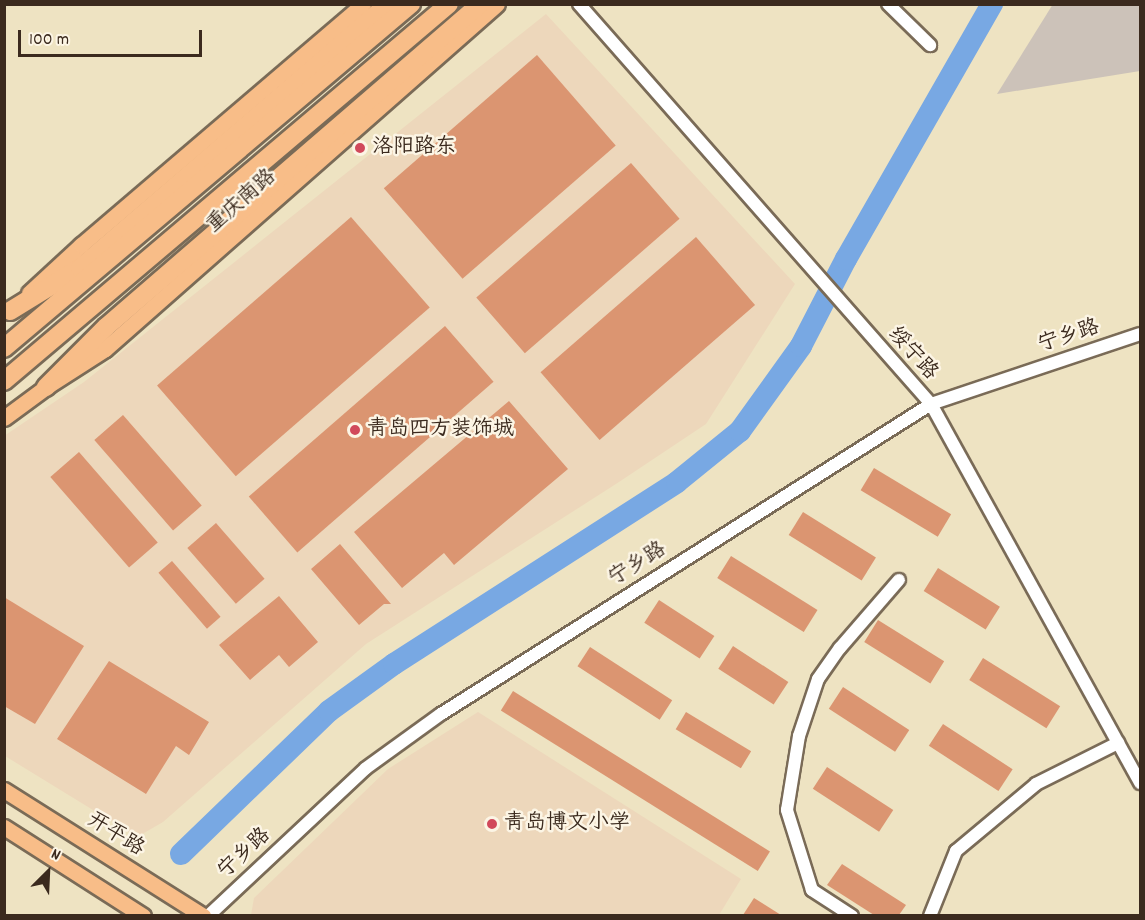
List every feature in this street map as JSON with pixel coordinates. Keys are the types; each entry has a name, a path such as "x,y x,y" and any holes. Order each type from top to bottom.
{"highway":[{"path":"7,313 80,268 388,4"},
{"path":"4,348 411,4"},
{"path":"4,381 449,4"},
{"path":"46,387 106,327 480,4"}],"main road":[{"path":"7,313 81,245 363,4"},
{"name":"重庆南路","path":"4,418 114,342 497,4"},
{"name":"开平路","path":"4,790 206,915"},
{"path":"4,827 144,915"}],"street":[{"name":"绥宁路","path":"579,4 931,404 1140,783"},
{"path":"888,4 930,45"},
{"name":"宁乡路","path":"206,915 366,768 441,714 931,404 1140,334"},
{"path":"852,915 812,890 787,810 799,736 818,679 840,648 899,580"},
{"path":"930,915 956,851 1036,784 1118,743"}],"shaded area":[{"path":"1053,4 1140,5 1140,71 997,94"},
{"name":"青岛四方装饰城","path":"546,14 795,284 706,424 366,644 163,822 137,837 5,756 4,436 84,382"},
{"name":"青岛博文小学","path":"478,712 741,879 719,915 251,915 254,898 388,769"}],"building":[{"path":"537,55 616,146 463,279 384,188"},
{"path":"631,163 680,219 525,353 476,297"},
{"path":"351,217 430,308 236,476 157,386"},
{"path":"696,237 755,305 600,440 541,372"},
{"path":"445,326 494,382 297,552 249,497"},
{"path":"509,401 568,469 454,565 444,553 402,588 354,532"},
{"path":"123,415 202,506 173,530 94,440"},
{"path":"79,452 158,543 129,567 50,477"},
{"path":"874,468 951,514 938,537 861,490"},
{"path":"803,512 876,558 862,580 789,535"},
{"path":"216,523 265,579 236,604 187,548"},
{"path":"340,544 391,604 384,604 359,625 311,569"},
{"path":"731,556 818,610 804,632 717,578"},
{"path":"172,561 221,617 207,629 158,573"},
{"path":"938,568 1000,607 986,630 924,591"},
{"path":"279,596 318,642 289,667 279,655 250,680 219,645"},
{"path":"4,597 84,646 35,724 4,706"},
{"path":"659,600 714,636 700,659 644,623"},
{"path":"878,620 944,661 930,683 864,642"},
{"path":"733,646 788,682 774,705 718,669"},
{"path":"590,647 672,700 660,720 577,666"},
{"path":"983,658 1060,706 1046,728 969,680"},
{"path":"109,661 209,722 189,755 176,746 146,794 57,739"},
{"path":"843,687 909,730 895,752 829,709"},
{"path":"513,691 770,852 758,871 501,711"},
{"path":"686,712 751,751 741,768 676,729"},
{"path":"943,724 1013,769 998,791 929,746"},
{"path":"827,767 893,810 879,832 813,789"},
{"path":"842,864 906,905 899,915 874,915 827,885"},
{"path":"754,898 781,915 743,915"}],"waterway":[{"path":"181,854 329,711 394,664 677,482 740,431 801,346 846,259 992,4"}],"place":[{"name":"洛阳路东","path":"360,148"},
{"name":"青岛四方装饰城","path":"355,430"},
{"name":"青岛博文小学","path":"492,824"}]}
